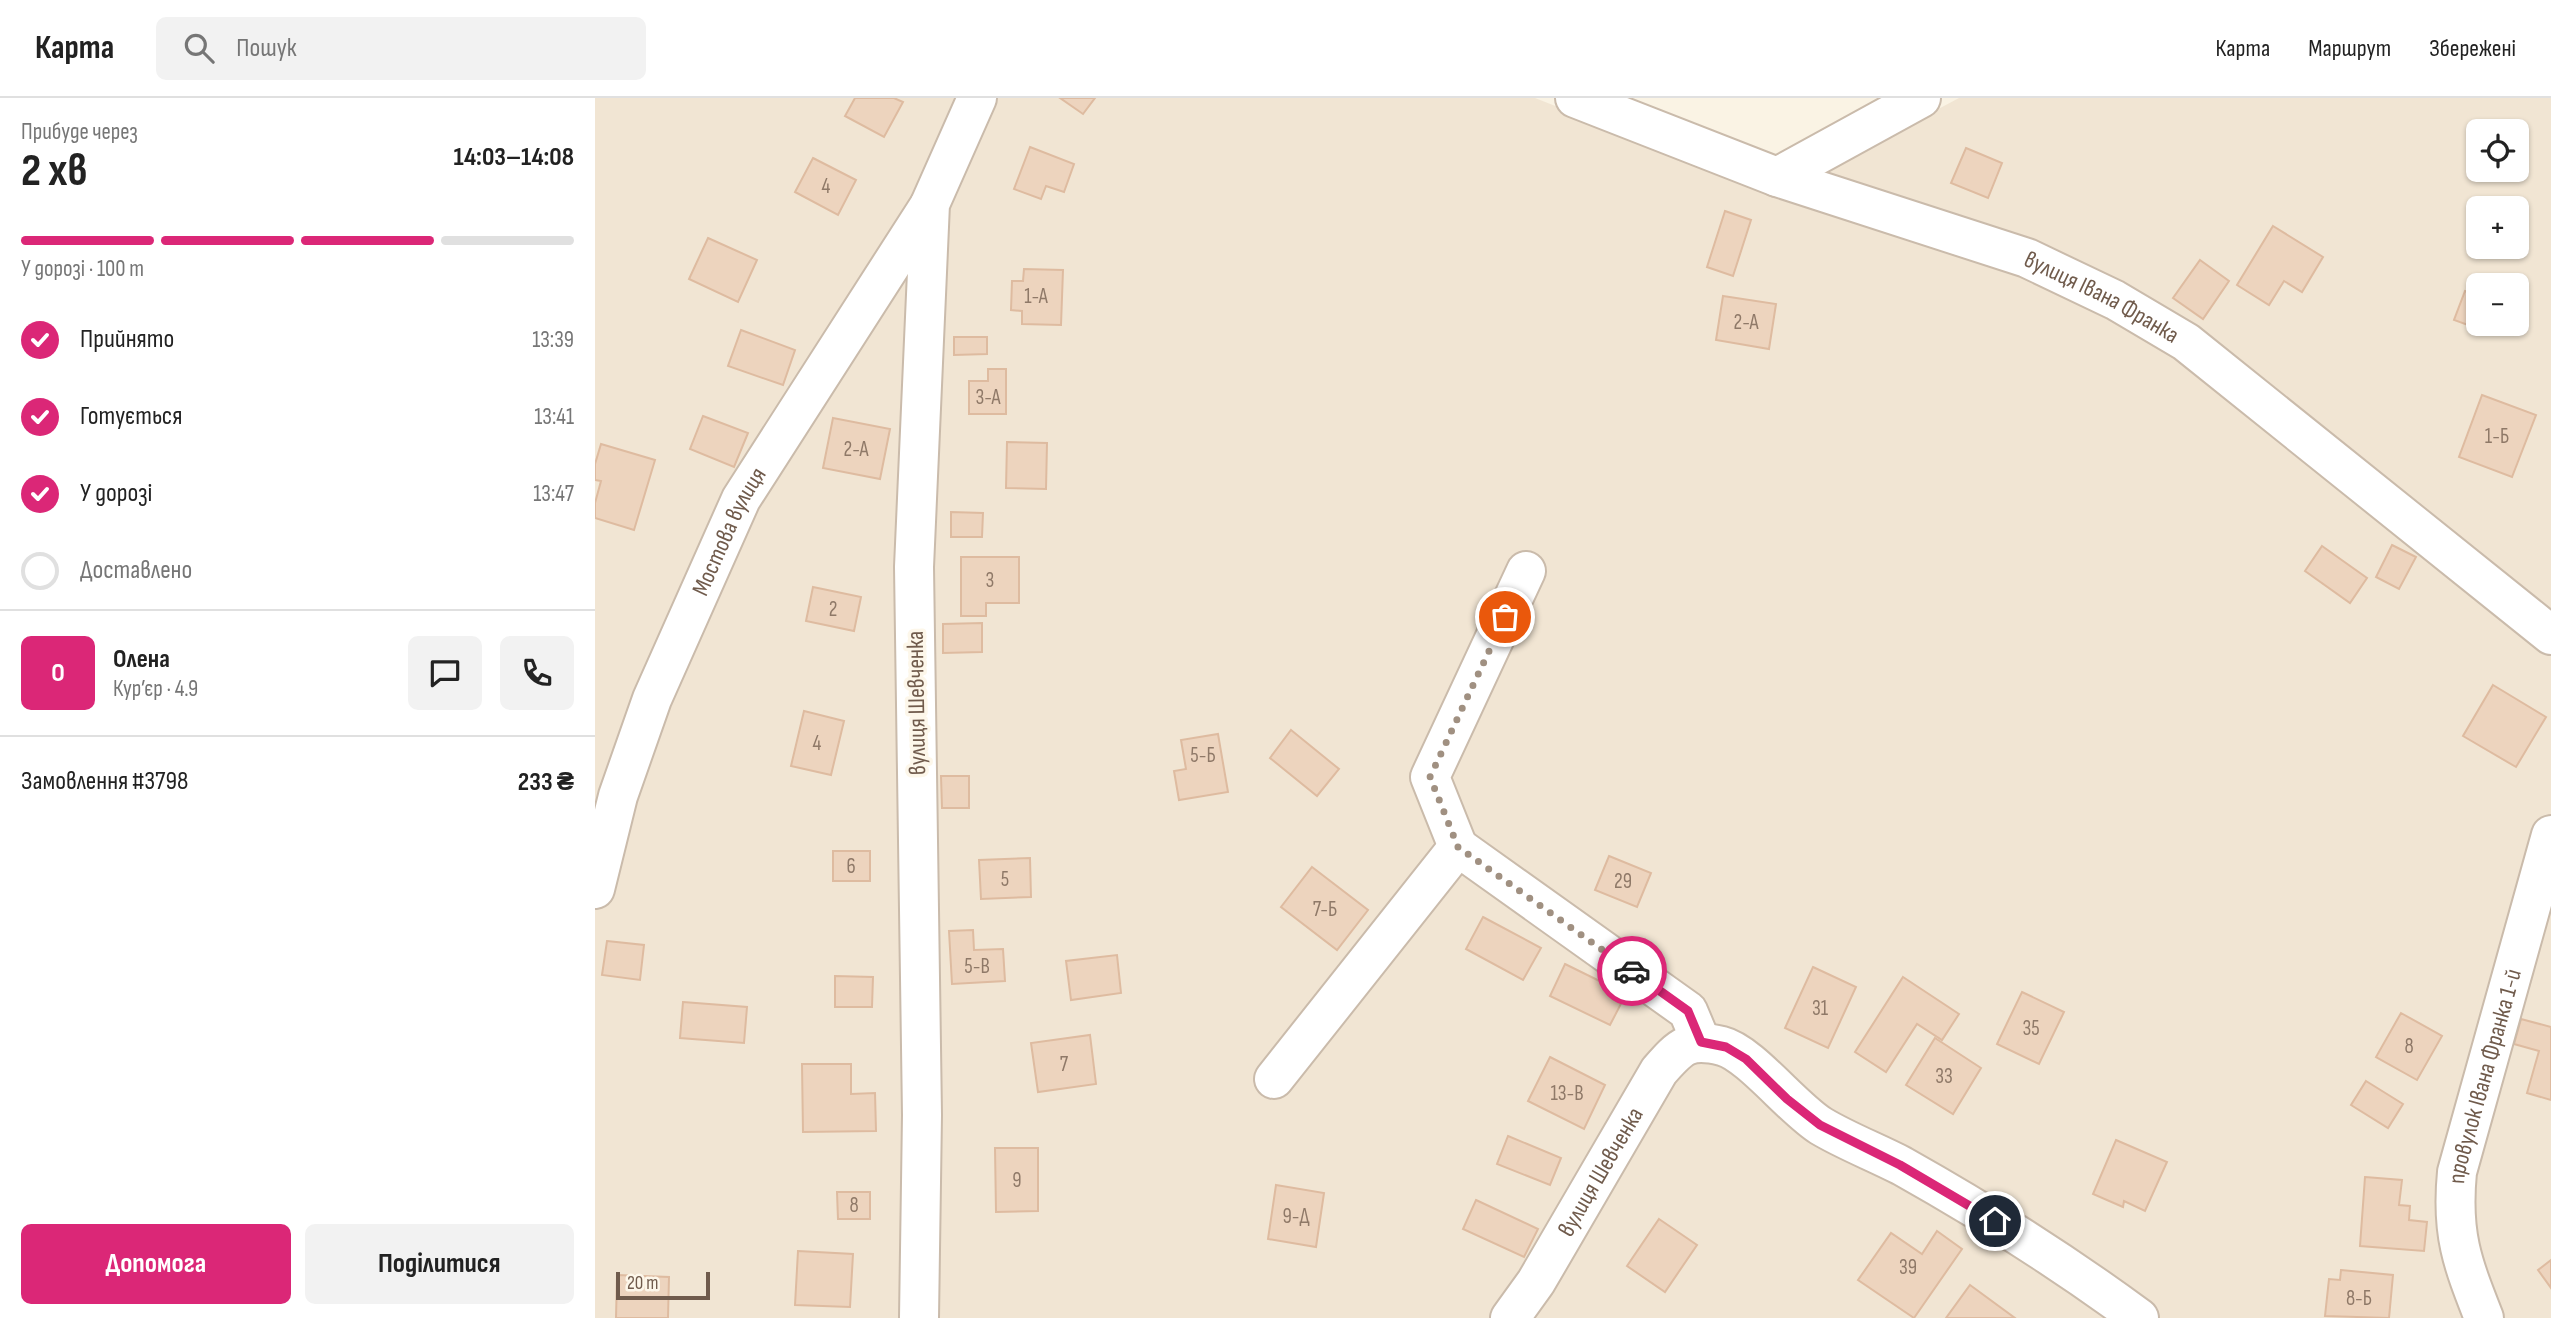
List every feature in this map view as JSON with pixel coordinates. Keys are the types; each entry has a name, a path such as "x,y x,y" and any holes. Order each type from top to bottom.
{"street":[{"name":"вулиця Шевченка","path":"919,1318 922,1115 914,567 930,204 978,98"},
{"name":"вулиця Івана Франка","path":"1575,98 1777,177 2027,258 2115,300 2186,342 2551,635"},
{"path":"1777,177 1921,98"},
{"name":"Мостова вулиця","path":"595,889 618,796 652,699 741,499 930,204"},
{"path":"1526,571 1430,777 1458,847 1688,1011 1701,1042 1726,1047 1746,1059 1787,1099 1820,1125 1900,1165 1975,1208 2078,1272 2139,1318"},
{"name":"провулок Івана Франка 1-й","path":"2484,1318 2463,1264 2458,1243 2453,1206 2456,1172 2551,835"},
{"path":"1274,1079 1458,847"},
{"name":"вулиця Шевченка","path":"1510,1318 1537,1282 1660,1071 1680,1047 1701,1042"}],"shaded area":[{"path":"595,98 1535,98 1759,186 1820,172 1959,98 2551,98 2551,1318 595,1318"}],"building":[{"path":"855,98 894,98 903,102 884,137 845,116"},
{"path":"1060,98 1095,98 1083,114"},
{"path":"1030,147 1074,164 1064,192 1046,186 1041,199 1014,189"},
{"path":"1966,148 2002,163 1988,198 1951,183"},
{"path":"813,158 856,180 838,215 795,192"},
{"path":"1725,211 1751,220 1733,276 1707,267"},
{"path":"2273,226 2323,257 2302,292 2284,281 2269,305 2237,285"},
{"path":"708,238 757,260 738,302 689,279"},
{"path":"2200,260 2229,281 2203,319 2173,298"},
{"path":"1024,269 1063,270 1061,325 1022,324 1022,311 1011,310 1012,281 1023,281"},
{"path":"2465,291 2466,291 2466,324 2454,320"},
{"path":"1723,296 1776,304 1769,349 1716,340"},
{"path":"741,330 795,350 783,385 728,366"},
{"path":"954,337 987,337 987,354 954,355"},
{"path":"988,369 1006,369 1006,414 969,414 969,381 988,381"},
{"path":"2482,395 2536,415 2512,477 2459,457"},
{"path":"703,416 748,433 734,467 690,449"},
{"path":"833,418 890,429 880,479 823,468"},
{"path":"1007,442 1047,443 1046,489 1006,488"},
{"path":"601,444 655,460 634,530 595,518 595,503 601,481 595,480 595,464"},
{"path":"951,512 983,513 982,537 951,537"},
{"path":"2392,545 2416,557 2399,589 2376,577"},
{"path":"2322,546 2367,578 2350,603 2305,571"},
{"path":"961,557 1019,557 1019,603 986,603 986,616 961,616"},
{"path":"813,587 861,597 854,631 806,621"},
{"path":"982,623 982,652 943,653 943,624"},
{"path":"2493,685 2546,717 2516,767 2463,736"},
{"path":"804,711 844,721 831,775 791,766"},
{"path":"1291,730 1339,769 1317,796 1270,758"},
{"path":"1218,734 1228,792 1179,800 1174,771 1186,769 1181,740"},
{"path":"941,776 969,776 969,808 942,808"},
{"path":"833,851 870,851 870,881 833,881"},
{"path":"1609,856 1651,873 1637,907 1595,890"},
{"path":"1030,858 1031,897 981,899 979,860"},
{"path":"1312,867 1368,910 1337,950 1281,907"},
{"path":"1483,917 1541,948 1523,980 1466,949"},
{"path":"973,930 974,950 1003,949 1005,981 952,984 949,931"},
{"path":"607,941 644,945 640,980 602,975"},
{"path":"1117,955 1121,993 1071,1000 1066,961"},
{"path":"1565,964 1626,994 1610,1025 1550,996"},
{"path":"1813,967 1856,987 1828,1048 1785,1028"},
{"path":"835,976 873,977 872,1007 835,1007"},
{"path":"1903,977 1959,1014 1942,1040 1917,1024 1886,1072 1855,1052"},
{"path":"2022,992 2064,1012 2039,1064 1997,1044"},
{"path":"683,1002 747,1007 744,1043 680,1038"},
{"path":"2401,1013 2442,1036 2417,1080 2376,1057"},
{"path":"2521,1019 2551,1027 2551,1100 2527,1093 2539,1051 2514,1044"},
{"path":"1090,1035 1096,1084 1038,1092 1031,1043"},
{"path":"1935,1038 1981,1068 1953,1114 1906,1085"},
{"path":"1550,1057 1605,1085 1584,1129 1528,1101"},
{"path":"802,1064 851,1064 851,1094 875,1093 876,1131 803,1132"},
{"path":"2366,1081 2403,1104 2388,1128 2351,1105"},
{"path":"1508,1136 1561,1158 1550,1185 1497,1164"},
{"path":"2116,1140 2167,1162 2145,1211 2124,1201 2123,1207 2093,1194"},
{"path":"995,1148 1038,1148 1038,1211 996,1212"},
{"path":"2365,1177 2402,1180 2399,1205 2410,1206 2409,1220 2427,1222 2424,1251 2360,1246"},
{"path":"1276,1185 1324,1193 1316,1247 1268,1239"},
{"path":"837,1192 870,1192 870,1219 838,1219"},
{"path":"1476,1200 1538,1229 1524,1257 1463,1229"},
{"path":"1659,1219 1697,1245 1665,1292 1627,1266"},
{"path":"1937,1231 1962,1249 1914,1318 1858,1280 1891,1233 1922,1254"},
{"path":"798,1251 853,1254 850,1307 795,1305"},
{"path":"2551,1260 2551,1288 2538,1270"},
{"path":"2341,1270 2393,1275 2389,1318 2325,1316 2329,1279 2340,1280"},
{"path":"617,1275 669,1277 668,1318 616,1318"},
{"path":"1970,1285 2015,1318 1946,1318"}],"way so far":[{"path":"1505,617 1430,777 1458,847 1632,971"}],"route":[{"path":"1632,971 1688,1011 1701,1042 1726,1047 1746,1059 1787,1099 1820,1125 1900,1165 1995,1221"}]}
